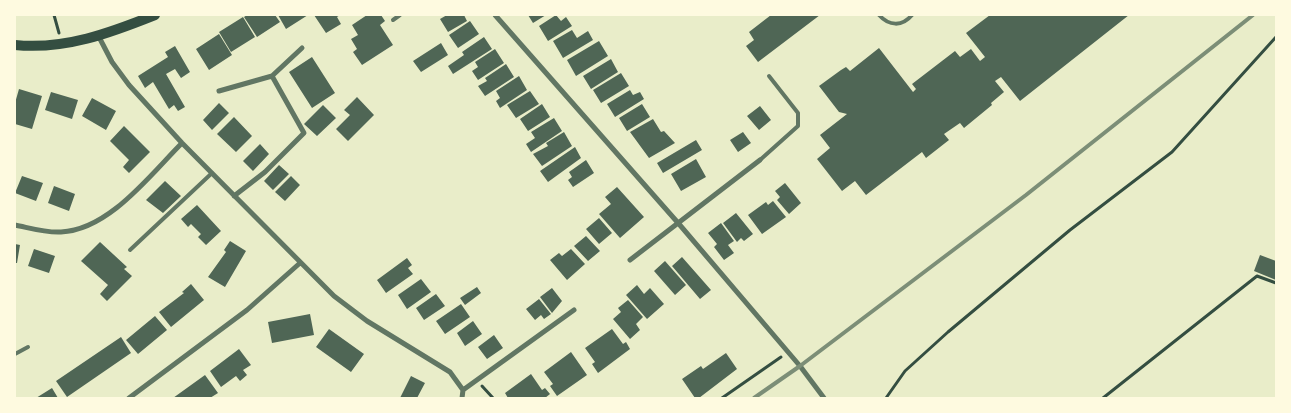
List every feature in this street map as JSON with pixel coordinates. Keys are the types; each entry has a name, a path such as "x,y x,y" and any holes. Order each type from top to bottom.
{"main road":[{"path":"15,45 62,43 99,37 155,15"}],"street":[{"path":"495,15 679,224 788,352 824,398"},
{"path":"99,37 112,62 129,85 182,143 300,263 334,296 367,321 450,372 463,390 462,398"},
{"path":"219,91 272,76 302,48"},
{"path":"234,196 266,172 304,133 272,76"},
{"path":"15,225 60,232 95,224 112,212 182,143"},
{"path":"630,260 760,160"},
{"path":"129,398 247,310 300,263"},
{"path":"463,390 574,310"}],"lane":[{"path":"394,20 400,15"},
{"path":"879,15 889,23 903,23 912,16"},
{"path":"760,160 798,126 798,113 769,76"},
{"path":"130,250 212,173"},
{"path":"15,354 28,347"}],"path":[{"path":"54,15 62,43"},
{"path":"886,398 905,371 948,332 1070,230 1172,152 1276,37"},
{"path":"1103,398 1257,276 1276,283"},
{"path":"722,398 788,352"}],"building":[{"path":"247,15 275,15 280,22 257,37 244,17"},
{"path":"278,15 308,15 286,29"},
{"path":"314,15 340,15 337,17 341,24 326,33"},
{"path":"367,15 381,15 385,21 380,25 393,45 362,65 353,52 357,49 351,39 358,35 352,25"},
{"path":"447,15 464,15 467,21 448,32 440,19"},
{"path":"528,15 546,15 533,23"},
{"path":"556,15 561,21 566,17 572,26 548,41 539,26"},
{"path":"771,15 820,15 758,62 746,46 754,40 749,32"},
{"path":"990,15 1129,15 1020,101 1001,77 995,81 1004,92 991,103 992,105 964,128 960,123 944,134 949,140 926,158 922,152 866,195 855,181 842,191 817,159 830,148 820,135 847,114 839,112 819,86 846,67 850,71 879,48 913,92 916,89 912,84 955,51 960,57 971,49 980,61 985,57 966,33"},
{"path":"243,17 255,37 231,52 219,32"},
{"path":"470,21 479,34 458,48 449,35"},
{"path":"572,30 577,38 588,31 593,40 563,58 553,41"},
{"path":"219,34 232,55 209,70 196,49"},
{"path":"484,37 492,49 453,74 448,66 464,55 462,52"},
{"path":"599,41 608,56 576,76 567,60"},
{"path":"441,43 448,55 421,72 413,61"},
{"path":"175,46 190,72 181,78 175,69 166,74 185,107 178,111 174,105 169,109 153,82 145,88 138,76 168,57 165,52"},
{"path":"495,49 504,63 478,80 472,71 478,67 475,62"},
{"path":"312,57 335,93 312,108 289,72"},
{"path":"611,59 618,72 591,89 583,76"},
{"path":"506,64 514,77 485,96 478,86 487,81 485,78"},
{"path":"621,73 629,86 601,103 593,90"},
{"path":"519,76 527,90 500,108 496,101 500,98 496,91"},
{"path":"19,89 42,96 32,129 15,124 15,103"},
{"path":"630,90 633,95 640,92 644,99 615,117 607,104"},
{"path":"530,91 539,104 516,118 507,105"},
{"path":"51,92 78,100 72,119 45,110"},
{"path":"357,97 374,115 348,141 336,129 350,115 344,110"},
{"path":"92,98 116,111 106,130 82,116"},
{"path":"219,103 229,113 212,130 203,120"},
{"path":"542,104 550,117 528,131 520,119"},
{"path":"642,104 650,117 627,131 619,118"},
{"path":"323,105 336,118 317,136 304,124"},
{"path":"760,106 771,120 759,130 747,116"},
{"path":"234,117 252,136 236,152 217,134"},
{"path":"554,118 562,131 531,152 526,144 535,138 531,132"},
{"path":"653,119 661,132 664,131 675,143 649,158 630,132"},
{"path":"124,126 150,152 129,173 123,167 129,160 110,141"},
{"path":"564,132 572,146 542,166 533,154 548,146 546,143"},
{"path":"743,132 751,143 738,152 730,140"},
{"path":"696,140 702,150 663,173 657,163"},
{"path":"260,144 269,154 253,171 243,161"},
{"path":"575,147 581,158 548,182 540,171"},
{"path":"696,159 706,177 681,191 671,174"},
{"path":"586,160 594,173 573,187 568,180 572,177 569,172"},
{"path":"279,165 289,174 273,190 264,181"},
{"path":"22,176 43,183 36,201 15,193"},
{"path":"291,176 300,185 285,201 275,192"},
{"path":"165,181 181,196 163,213 146,200"},
{"path":"785,183 801,203 789,214 777,200 780,197 775,191"},
{"path":"54,186 75,194 69,211 48,203"},
{"path":"617,187 644,217 620,238 599,214 611,204 605,197"},
{"path":"773,201 786,217 762,234 748,215 766,202 768,205"},
{"path":"197,205 221,231 206,245 198,237 201,234 191,224 188,227 181,219"},
{"path":"736,213 753,234 744,241 741,238 737,242 723,223"},
{"path":"599,218 612,233 599,244 586,229"},
{"path":"721,223 734,241 728,245 734,253 724,260 714,247 717,244 708,233"},
{"path":"586,236 600,251 588,261 574,246"},
{"path":"230,241 246,251 225,287 208,277 226,252 224,250"},
{"path":"100,242 127,267 124,269 132,276 107,301 100,294 108,285 81,261"},
{"path":"15,244 20,245 17,263 15,263"},
{"path":"34,249 55,256 49,273 28,266"},
{"path":"571,249 585,264 567,280 550,260 559,253 562,256"},
{"path":"1260,255 1276,261 1276,280 1254,271"},
{"path":"682,257 711,290 700,299 672,266"},
{"path":"407,258 412,265 408,268 413,274 386,293 377,280"},
{"path":"665,261 686,285 675,295 654,271"},
{"path":"421,279 431,292 407,309 398,295"},
{"path":"191,284 204,300 171,327 159,312 184,293 182,292"},
{"path":"637,285 644,294 650,288 664,304 647,319 626,295"},
{"path":"477,287 481,293 465,305 460,298"},
{"path":"552,288 562,301 552,313 540,297"},
{"path":"436,294 445,306 424,320 416,308"},
{"path":"539,299 551,314 544,319 541,315 535,320 526,309"},
{"path":"628,300 643,317 636,324 640,330 630,339 613,319 621,312 618,308"},
{"path":"461,304 470,317 445,334 436,321"},
{"path":"310,314 314,335 272,343 268,322"},
{"path":"155,316 167,330 138,354 126,340"},
{"path":"473,321 482,334 465,346 457,333"},
{"path":"329,329 364,354 351,372 316,347"},
{"path":"612,329 623,344 626,342 630,349 598,373 592,364 595,362 585,348"},
{"path":"494,335 503,348 487,359 478,347"},
{"path":"121,337 131,353 67,397 56,381"},
{"path":"239,349 251,365 243,370 247,375 240,381 236,376 221,387 210,371"},
{"path":"571,352 587,375 557,396 550,386 553,384 544,372"},
{"path":"726,353 737,369 699,398 695,398 682,379 701,366 703,369"},
{"path":"531,374 542,390 545,388 550,394 545,398 508,398 505,393"},
{"path":"205,375 218,393 210,398 173,398"},
{"path":"411,376 425,383 417,398 400,398"},
{"path":"52,388 58,398 36,398"}],"railway":[{"path":"754,398 800,366 1026,195 1253,15"}]}
